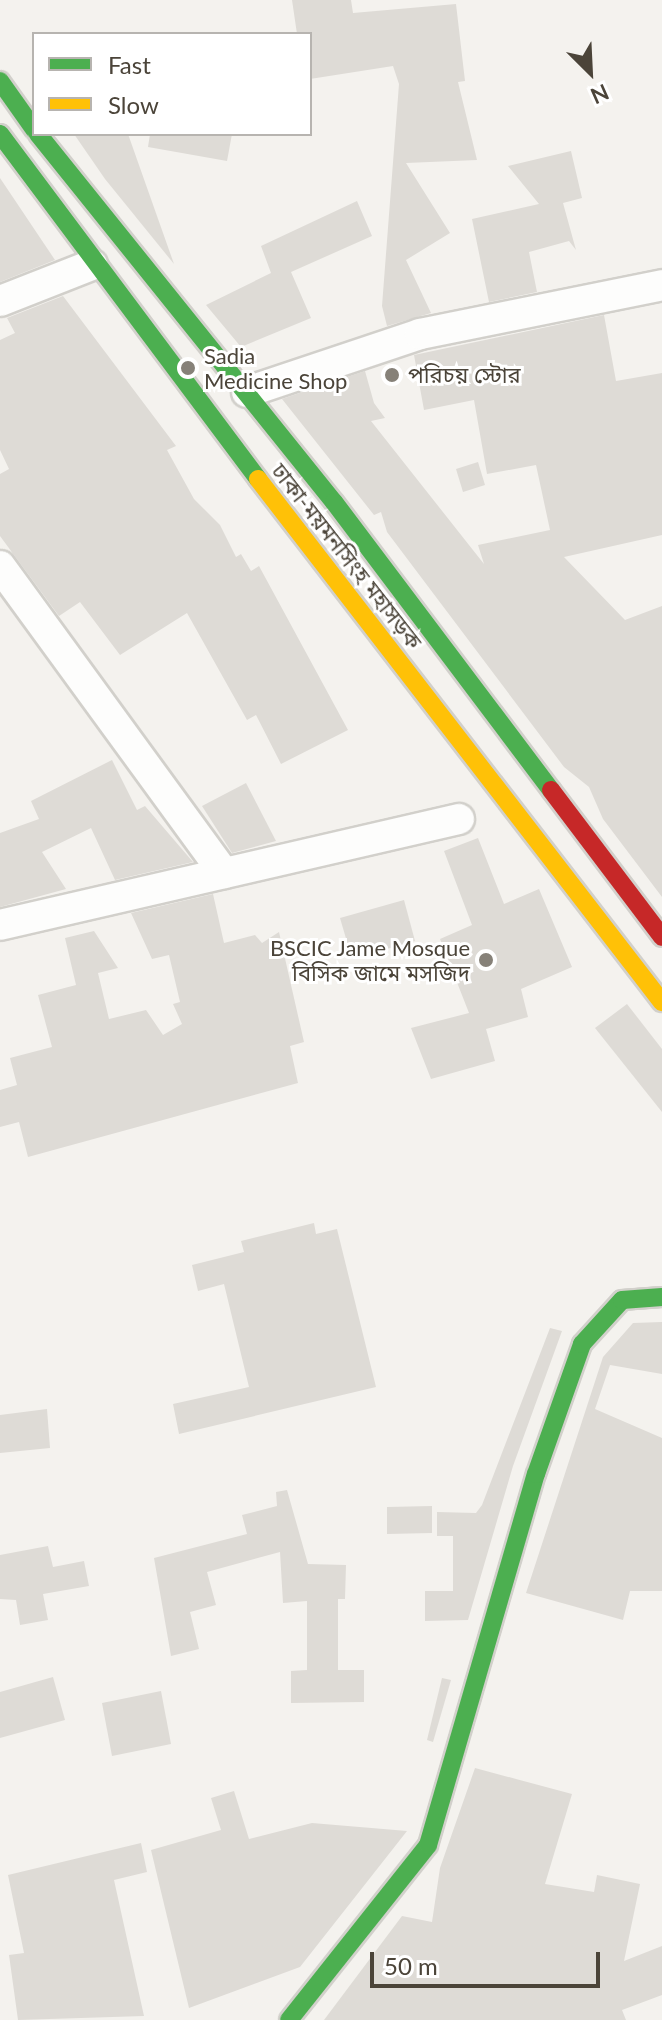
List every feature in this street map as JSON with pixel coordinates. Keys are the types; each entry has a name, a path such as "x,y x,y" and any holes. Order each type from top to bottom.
{"main road":[{"path":"0,81 32,126"},
{"name":"ঢাকা-ময়মনসিংহ মহাসড়ক","path":"0,134 92,265 662,1002"},
{"name":"ঢাকা-ময়মনসিংহ মহাসড়ক","path":"40,136 247,392 662,937"},
{"path":"289,2020 428,1845 536,1474 582,1344 622,1300 662,1297"}],"street":[{"path":"0,301 92,265"},
{"path":"247,392 420,334 662,285"},
{"path":"0,566 224,873"},
{"path":"0,925 459,819"}],"building":[{"path":"292,0 351,0 353,13 456,4 465,81 458,82 477,160 406,163 450,233 406,260 431,313 387,326 382,306 399,84 393,66 312,79 312,32 297,32"},
{"path":"75,136 129,136 174,264 105,179"},
{"path":"150,136 232,136 227,161 148,147"},
{"path":"571,151 582,198 563,203 576,250 569,241 529,252 537,292 489,302 472,219 539,204 508,166"},
{"path":"0,178 55,260 0,282"},
{"path":"357,201 372,236 291,272 311,318 241,347 206,305 271,273 261,246"},
{"path":"63,296 176,446 167,450 194,499 220,525 236,557 241,554 251,571 259,566 348,730 281,764 256,715 247,720 187,613 120,655 80,602 59,616 0,536 0,474 9,469 0,450 0,340 15,333 7,318"},
{"path":"604,315 616,381 662,373 662,535 564,557 625,620 662,606 662,897 603,819 589,787 564,767 387,532 381,512 374,515 282,399 365,371 374,403 385,418 371,421 484,564 478,545 550,530 536,465 487,474 474,400 424,410 414,355"},
{"path":"478,462 485,485 463,492 456,469"},
{"path":"112,760 137,810 145,806 193,862 115,880 91,828 42,852 66,889 0,907 0,833 39,819 31,801"},
{"path":"246,783 276,841 232,853 202,806"},
{"path":"478,838 504,904 539,889 572,967 521,989 528,1017 486,1029 495,1061 431,1079 411,1028 469,1013 440,939 472,925 444,851"},
{"path":"213,894 224,943 255,935 262,943 279,932 304,1042 290,1046 298,1083 28,1157 19,1122 0,1127 0,1090 17,1085 10,1058 52,1047 38,995 76,985 65,938 94,931 118,968 98,973 109,1019 146,1010 163,1035 182,1024 173,1004 180,1002 169,955 152,959 131,913"},
{"path":"404,900 415,941 352,959 340,918"},
{"path":"627,1004 662,1049 662,1112 595,1028"},
{"path":"314,1223 316,1234 337,1229 376,1387 179,1434 173,1404 249,1387 224,1284 198,1291 192,1265 244,1252 241,1241"},
{"path":"662,1322 662,1374 610,1365 595,1409 662,1438 662,1591 630,1591 623,1620 526,1593 603,1357 633,1323"},
{"path":"550,1328 562,1331 513,1466 468,1620 425,1621 425,1591 453,1591 453,1536 437,1536 437,1512 476,1513 482,1505"},
{"path":"47,1409 50,1448 0,1453 0,1415"},
{"path":"287,1490 308,1564 346,1565 345,1599 338,1599 338,1670 364,1670 364,1702 291,1703 291,1671 307,1670 307,1601 283,1603 280,1552 207,1572 216,1605 190,1612 199,1649 171,1656 154,1558 247,1534 242,1515 277,1506 276,1492"},
{"path":"432,1506 432,1533 387,1534 387,1507"},
{"path":"48,1546 53,1567 84,1561 89,1586 43,1594 48,1620 20,1625 16,1600 0,1599 0,1555"},
{"path":"53,1677 65,1720 0,1738 0,1692"},
{"path":"442,1678 451,1680 433,1742 427,1740"},
{"path":"161,1691 171,1744 112,1756 102,1703"},
{"path":"475,1768 572,1794 545,1884 594,1892 597,1875 640,1884 624,1961 662,1946 662,1995 622,2010 626,2020 324,2020 402,1916 432,1922 440,1868"},
{"path":"234,1791 249,1839 312,1823 407,1831 300,1967 189,2008 151,1850 221,1830 211,1798"},
{"path":"141,1843 147,1872 114,1880 144,2016 18,2020 9,1955 24,1953 8,1875"}],"traffic: fast":[{"path":"0,81 32,126"},
{"path":"0,134 258,479"},
{"path":"40,136 334,502 551,790"},
{"path":"289,2020 428,1845 536,1474 582,1344 622,1300 662,1297"}],"traffic: slow":[{"path":"258,479 662,1002"}],"traffic: jam":[{"path":"551,790 662,937"}],"place":[{"name":"Sadia Medicine Shop","path":"188,368"},
{"name":"পরিচয় স্টোর","path":"392,375"},
{"name":"BSCIC Jame Mosque বিসিক জামে মসজিদ","path":"486,960"}]}
